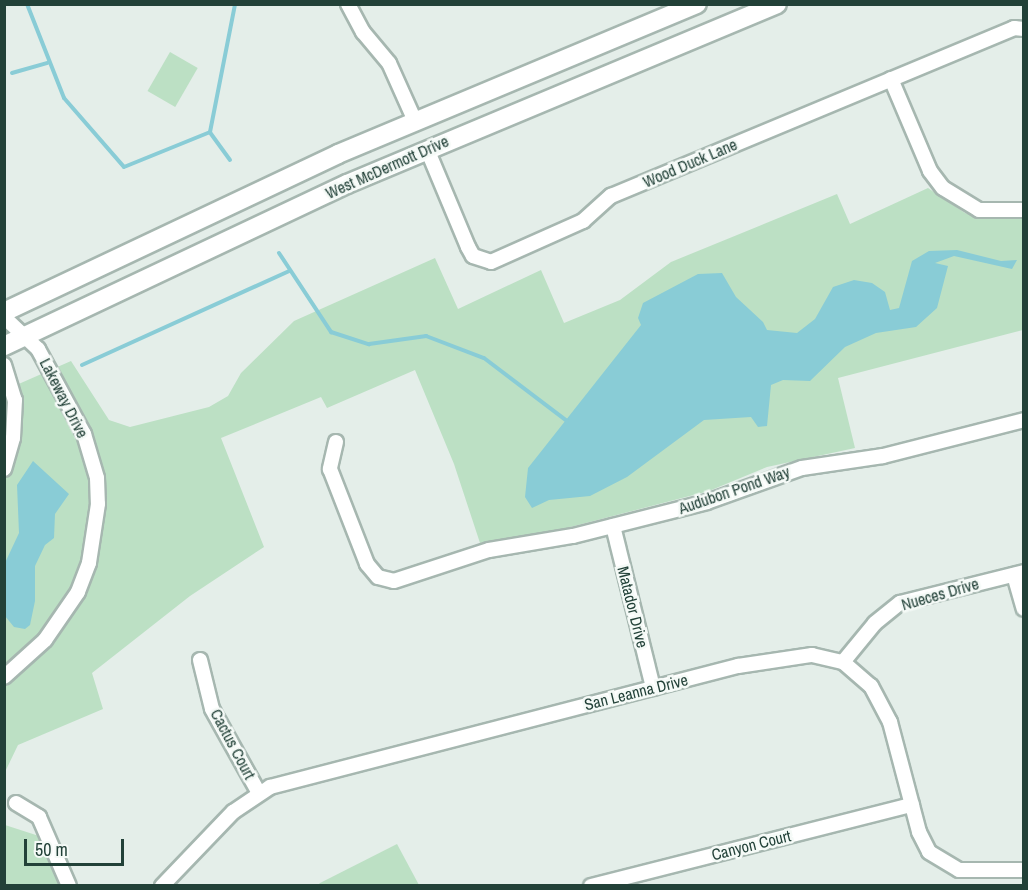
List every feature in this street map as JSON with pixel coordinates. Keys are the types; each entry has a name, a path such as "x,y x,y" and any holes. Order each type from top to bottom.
{"main road":[{"name":"West McDermott Drive","path":"4,312 415,121 697,4"},
{"name":"West McDermott Drive","path":"4,346 427,149 777,4"},
{"path":"415,121 427,149"}],"street":[{"path":"348,4 363,32 389,63 415,121"},
{"name":"Wood Duck Lane","path":"427,149 468,247 481,261 491,262 583,221 611,196 1014,28 1023,29"},
{"path":"891,79 930,171 943,188 979,210 1023,210"},
{"name":"Lakeway Drive","path":"4,317 42,353 84,434 97,478 98,504 89,563 78,592 45,640 4,677"},
{"path":"4,365 15,400 13,438 4,469"},
{"name":"Audubon Pond Way","path":"336,442 330,469 367,564 378,577 394,581 489,550 614,526 707,502 802,468 883,456 1023,420"},
{"name":"Matador Drive","path":"614,526 653,688"},
{"path":"1019,573 1023,609"},
{"name":"Nueces Drive","path":"843,662 874,623 900,603 1019,573"},
{"name":"San Leanna Drive","path":"162,885 233,812 259,793 280,784 783,656 812,655 843,662 871,686 890,722 921,837 943,863 959,870 1023,870"},
{"name":"Cactus Court","path":"200,660 212,708 259,793"},
{"path":"16,803 39,816 69,885"},
{"name":"Canyon Court","path":"591,885 912,806"}],"green space":[{"path":"170,52 198,68 175,107 148,91"},
{"path":"928,188 965,213 987,218 1023,218 1023,330 838,378 855,448 767,467 709,491 555,531 480,543 454,464 415,370 327,408 321,397 221,438 264,547 190,596 92,673 103,709 18,745 5,772 5,390 71,361 109,420 130,427 209,407 228,396 241,373 294,321 435,258 458,309 541,270 564,323 620,300 671,262 837,194 850,224"},
{"path":"5,825 39,836 60,885 5,885"},
{"path":"397,844 419,885 318,885 320,883"}],"water":[{"path":"957,250 1001,261 1017,260 1012,269 954,256 935,263 948,266 937,308 916,327 876,333 845,347 810,381 783,380 771,385 767,426 758,427 751,417 704,420 627,477 590,496 549,500 532,508 525,497 528,468 641,325 638,318 643,303 698,274 722,273 736,297 763,322 767,330 797,333 815,319 833,287 854,280 872,283 885,292 890,310 899,308 912,261 929,251"},
{"path":"33,461 69,494 55,514 54,538 45,545 35,566 35,601 30,625 25,629 14,627 5,616 4,565 19,533 17,485"}],"waterway":[{"path":"27,4 64,98 124,167 210,132"},
{"path":"230,160 210,132 235,4"},
{"path":"12,73 48,63"},
{"path":"279,253 331,332 369,344 426,336 484,358 567,421"},
{"path":"82,365 289,271"}]}
